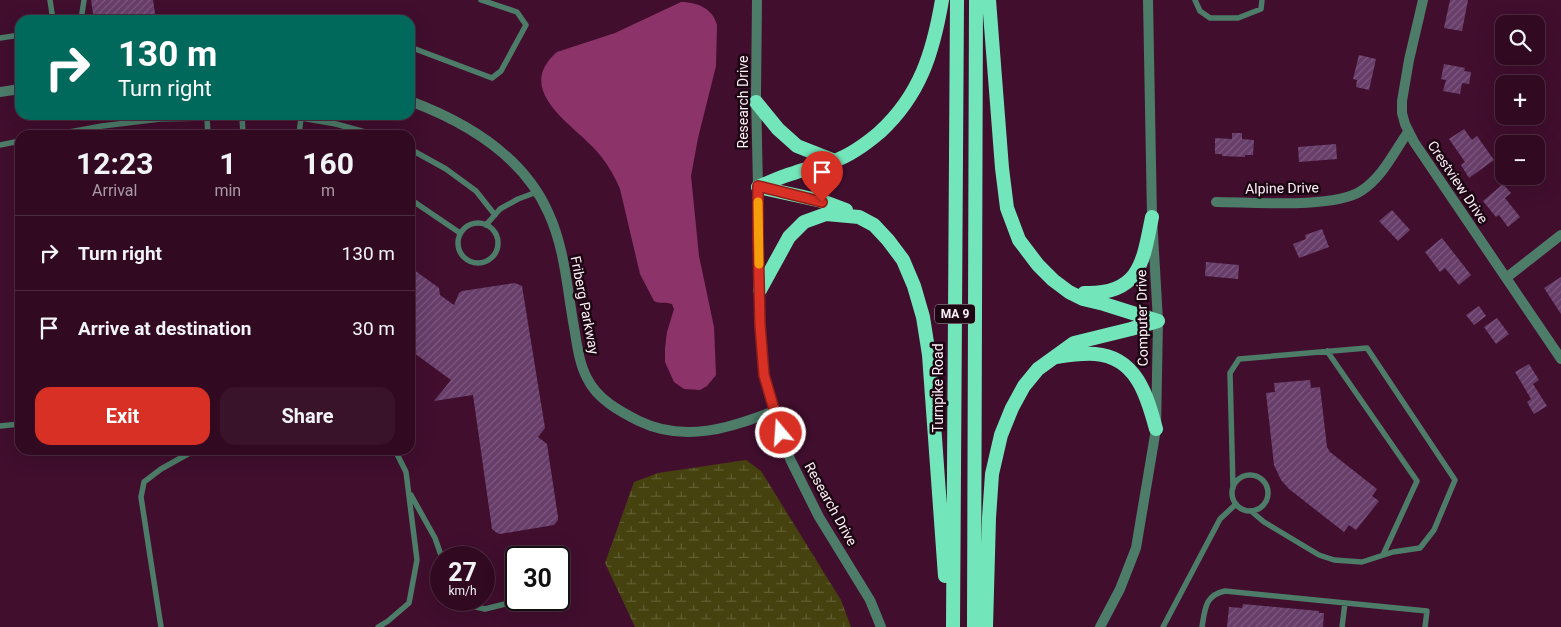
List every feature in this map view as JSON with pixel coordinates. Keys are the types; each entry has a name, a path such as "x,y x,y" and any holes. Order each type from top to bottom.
{"highway":[{"path":"758,186 792,173 835,161 856,151 889,124 906,104 920,82 931,53 942,0"},
{"name":"Turnpike Road","path":"954,627 957,0"},
{"name":"MA 9","path":"974,627 976,0"},
{"path":"989,0 1002,168 1007,208 1019,240 1038,265 1069,292 1158,321"},
{"path":"756,102 778,130 797,146 835,161"},
{"path":"758,186 842,208 874,225 903,260 924,317 929,355 944,546 948,627"},
{"path":"760,290 789,237 804,222 826,214 859,217"},
{"path":"1069,292 1102,293 1121,286 1128,281 1143,258 1152,217"},
{"path":"986,627 992,474 1001,435 1012,408 1024,386 1038,369 1074,343 1158,321"},
{"path":"1056,357 1095,354 1106,356 1124,365 1140,382 1148,398 1156,429"}],"street":[{"name":"Research Drive","path":"757,0 758,240 760,325 764,375 790,459 819,517 870,600 881,627"},
{"name":"Computer Drive","path":"1100,627 1120,589 1136,548 1156,429 1158,321 1152,217 1148,0"},
{"name":"Crestview Drive","path":"1423,0 1402,101 1402,112 1408,132 1561,359"},
{"path":"0,92 15,90"},
{"name":"Friberg Parkway","path":"415,103 431,108 489,140 514,164 537,192 548,212 559,241 577,348 587,379 603,398 618,410 642,422 664,430 690,433 743,423 774,411"},
{"name":"Alpine Drive","path":"1216,202 1302,203 1350,196 1360,192 1377,177 1408,132"},
{"path":"1506,278 1561,234"}],"lane":[{"path":"50,0 52,15"},
{"path":"82,15 84,0"},
{"path":"415,49 492,78 501,71 526,25 517,12 481,0"},
{"path":"1195,0 1200,11 1210,18 1238,18 1261,9 1262,0"},
{"path":"0,38 15,36"},
{"path":"80,130 152,120"},
{"path":"313,120 358,130"},
{"path":"0,144 15,142"},
{"path":"415,153 446,170 476,191 495,215"},
{"path":"486,225 500,209 518,199 537,192"},
{"path":"415,202 460,233"},
{"path":"476,223 486,225 494,231 498,240 497,249 492,258 484,263 474,263 465,259 459,252 457,242 460,233 467,226 476,223"},
{"path":"1233,488 1238,480 1245,476 1253,476 1261,479 1266,486 1268,495 1265,503 1259,509 1251,511 1242,510 1232,496 1230,373 1239,359 1367,348 1455,480 1434,530 1420,548 1393,552 1362,562 1334,560 1319,555 1264,522 1251,511"},
{"path":"1327,351 1416,481 1384,555"},
{"path":"0,426 15,424"},
{"path":"161,627 141,498 144,482 161,469 185,455"},
{"path":"378,627 409,603 417,560 406,472 398,455"},
{"path":"408,491 438,546"},
{"path":"1163,627 1220,519 1236,504"},
{"path":"1202,627 1208,600 1216,593 1225,591 1427,611 1425,627"},
{"path":"1342,627 1345,603"}],"green space":[{"path":"746,460 761,471 841,600 851,627 635,627 605,563 634,482 658,473"}],"shaded area":[{"path":"681,2 692,3 708,10 717,25 716,66 698,138 691,176 699,256 714,327 716,375 707,386 700,390 684,389 674,382 665,362 667,332 674,309 672,304 654,301 640,274 620,189 616,180 600,155 553,108 545,95 541,81 545,67 557,52 615,33"}],"building":[{"path":"91,0 153,0 155,15 93,15"},
{"path":"1450,0 1468,0 1462,31 1444,28"},
{"path":"1359,55 1376,59 1369,90 1356,87 1357,80 1353,79"},
{"path":"1444,64 1465,68 1464,71 1471,72 1469,84 1462,83 1460,94 1443,91 1446,80 1441,79"},
{"path":"1464,129 1472,140 1477,136 1494,160 1469,178 1461,165 1465,162 1449,139"},
{"path":"1232,133 1242,133 1242,139 1254,140 1253,155 1245,155 1245,157 1215,154 1215,138 1232,139"},
{"path":"1336,144 1337,159 1299,162 1298,147"},
{"path":"1504,185 1511,193 1505,198 1520,217 1508,227 1499,215 1496,217 1483,201"},
{"path":"1392,210 1410,230 1398,241 1379,221"},
{"path":"1322,229 1329,247 1299,258 1293,244 1306,239 1305,235"},
{"path":"1442,238 1471,275 1459,285 1445,268 1440,272 1425,252"},
{"path":"1206,262 1239,265 1238,279 1205,276"},
{"path":"415,271 439,288 440,295 454,305 459,293 462,291 515,283 522,286 545,428 538,437 547,444 558,517 554,525 500,534 492,529 473,395 434,401 451,380 415,354"},
{"path":"1561,277 1561,314 1544,288"},
{"path":"1479,306 1486,316 1474,325 1466,315"},
{"path":"1497,318 1509,334 1496,344 1484,327"},
{"path":"1529,364 1539,380 1533,384 1547,406 1534,414 1527,402 1531,399 1515,372"},
{"path":"1310,380 1311,388 1320,387 1327,447 1330,452 1377,489 1372,496 1379,501 1356,530 1349,525 1344,532 1289,489 1281,480 1274,465 1266,393 1275,392 1274,383"},
{"path":"1243,604 1319,611 1319,613 1324,613 1323,627 1227,627 1229,607 1242,608"}],"slow traffic":[{"path":"758,202 759,264"}],"route":[{"path":"781,433 764,375 760,325 758,186 822,202"}]}
